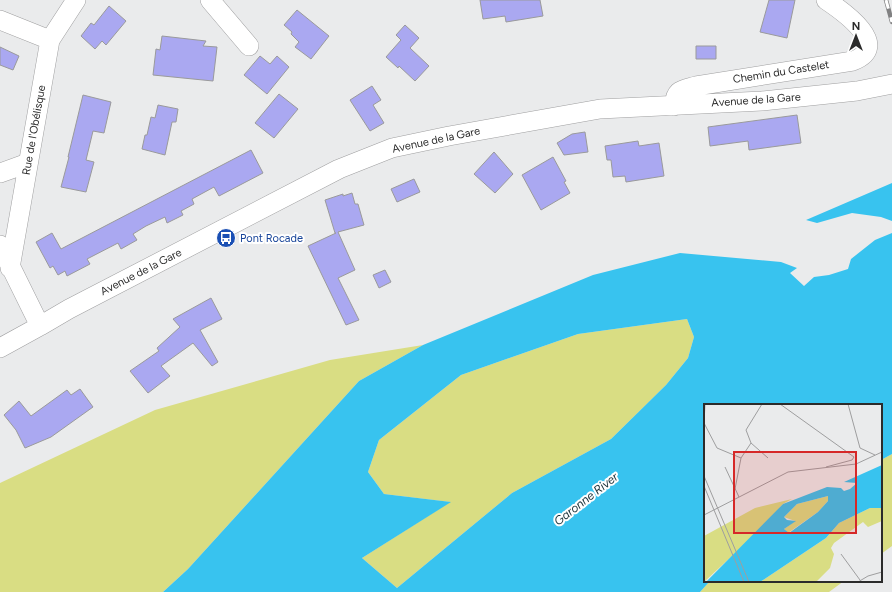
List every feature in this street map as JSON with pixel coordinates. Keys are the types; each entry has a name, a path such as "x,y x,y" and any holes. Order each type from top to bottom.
{"street":[{"name":"Rue de l'Obélisque","path":"10,268 50,40 76,0"},
{"path":"210,0 249,46"},
{"name":"Chemin du Castelet","path":"674,106 675,98 680,91 696,86 854,61 867,56 873,45 869,32 863,26 826,0"},
{"path":"0,20 50,40"},
{"name":"Avenue de la Gare","path":"0,348 69,309 339,169 392,148 449,136 600,109 762,101 857,91 892,84"},
{"path":"0,174 28,163"},
{"path":"0,245 10,268 40,326"}],"green space":[{"path":"687,319 694,337 688,358 666,385 611,439 512,493 397,588 362,558 450,502 384,494 368,472 379,440 461,375 578,334"},
{"path":"423,345 359,381 188,569 163,592 0,592 0,483 155,410 330,360"},
{"path":"892,454 892,546 882,553 882,459"},
{"path":"709,582 843,582 829,592 700,592"}],"water":[{"path":"892,183 892,221 881,217 852,213 817,223 806,220"},
{"name":"Garonne River","path":"892,233 892,454 882,459 882,404 704,404 704,582 709,582 700,592 163,592 188,569 359,381 423,345 593,275 680,253 781,262 797,268 790,273 804,286 814,277 829,275 848,269 851,259 875,240","holes":["687,319 694,337 688,358 666,385 611,439 512,493 397,588 362,558 451,502 384,494 368,472 379,440 461,375 578,334"]}],"building":[{"path":"480,0 540,0 543,16 506,22 505,16 483,19"},
{"path":"769,0 795,0 787,38 760,32"},
{"path":"109,6 126,21 106,45 102,41 95,49 81,36 91,23 94,25"},
{"path":"297,10 329,36 311,59 295,47 299,42 291,34 292,32 284,25"},
{"path":"405,25 419,38 410,48 429,66 415,81 399,66 398,68 386,57 401,40 396,35"},
{"path":"162,36 206,41 203,46 217,47 213,81 153,75 156,49 160,50"},
{"path":"696,46 716,46 716,59 696,59"},
{"path":"0,47 19,56 13,70 0,65"},
{"path":"260,56 270,64 277,56 289,67 267,94 244,75"},
{"path":"372,86 381,100 373,105 384,123 370,131 350,100"},
{"path":"279,94 298,109 274,138 255,123"},
{"path":"83,95 111,102 104,133 93,131 86,160 94,162 86,192 61,187"},
{"path":"158,105 178,109 176,122 172,122 165,155 142,149 151,117 155,118"},
{"path":"797,115 801,143 749,150 748,141 710,146 708,127"},
{"path":"585,132 588,152 564,155 557,143 572,134"},
{"path":"638,141 639,146 659,143 664,176 626,182 625,176 613,177 611,160 607,160 605,146"},
{"path":"251,150 263,173 219,196 214,187 192,199 194,204 181,211 183,215 167,223 165,217 146,226 133,234 137,240 121,249 118,243 87,259 90,264 67,276 65,271 58,275 53,266 50,268 36,242 52,233 61,249"},
{"path":"494,152 513,174 495,193 474,174"},
{"path":"553,157 566,181 564,182 570,193 541,210 522,175"},
{"path":"414,179 420,192 397,202 391,189"},
{"path":"352,193 355,204 358,204 364,225 338,232 355,270 338,278 359,320 346,325 308,246 336,233 325,200 343,194 343,196"},
{"path":"385,270 391,282 379,288 373,275"},
{"path":"211,298 222,319 200,330 218,362 212,366 193,343 161,366 170,376 148,393 130,371 159,351 157,348 180,327 173,319"},
{"path":"80,389 93,407 51,437 25,448 16,430 4,415 19,401 31,416 67,390 71,395"}],"railway":[{"path":"886,0 892,22"}],"place":[{"name":"Pont Rocade","path":"226,238"}]}
